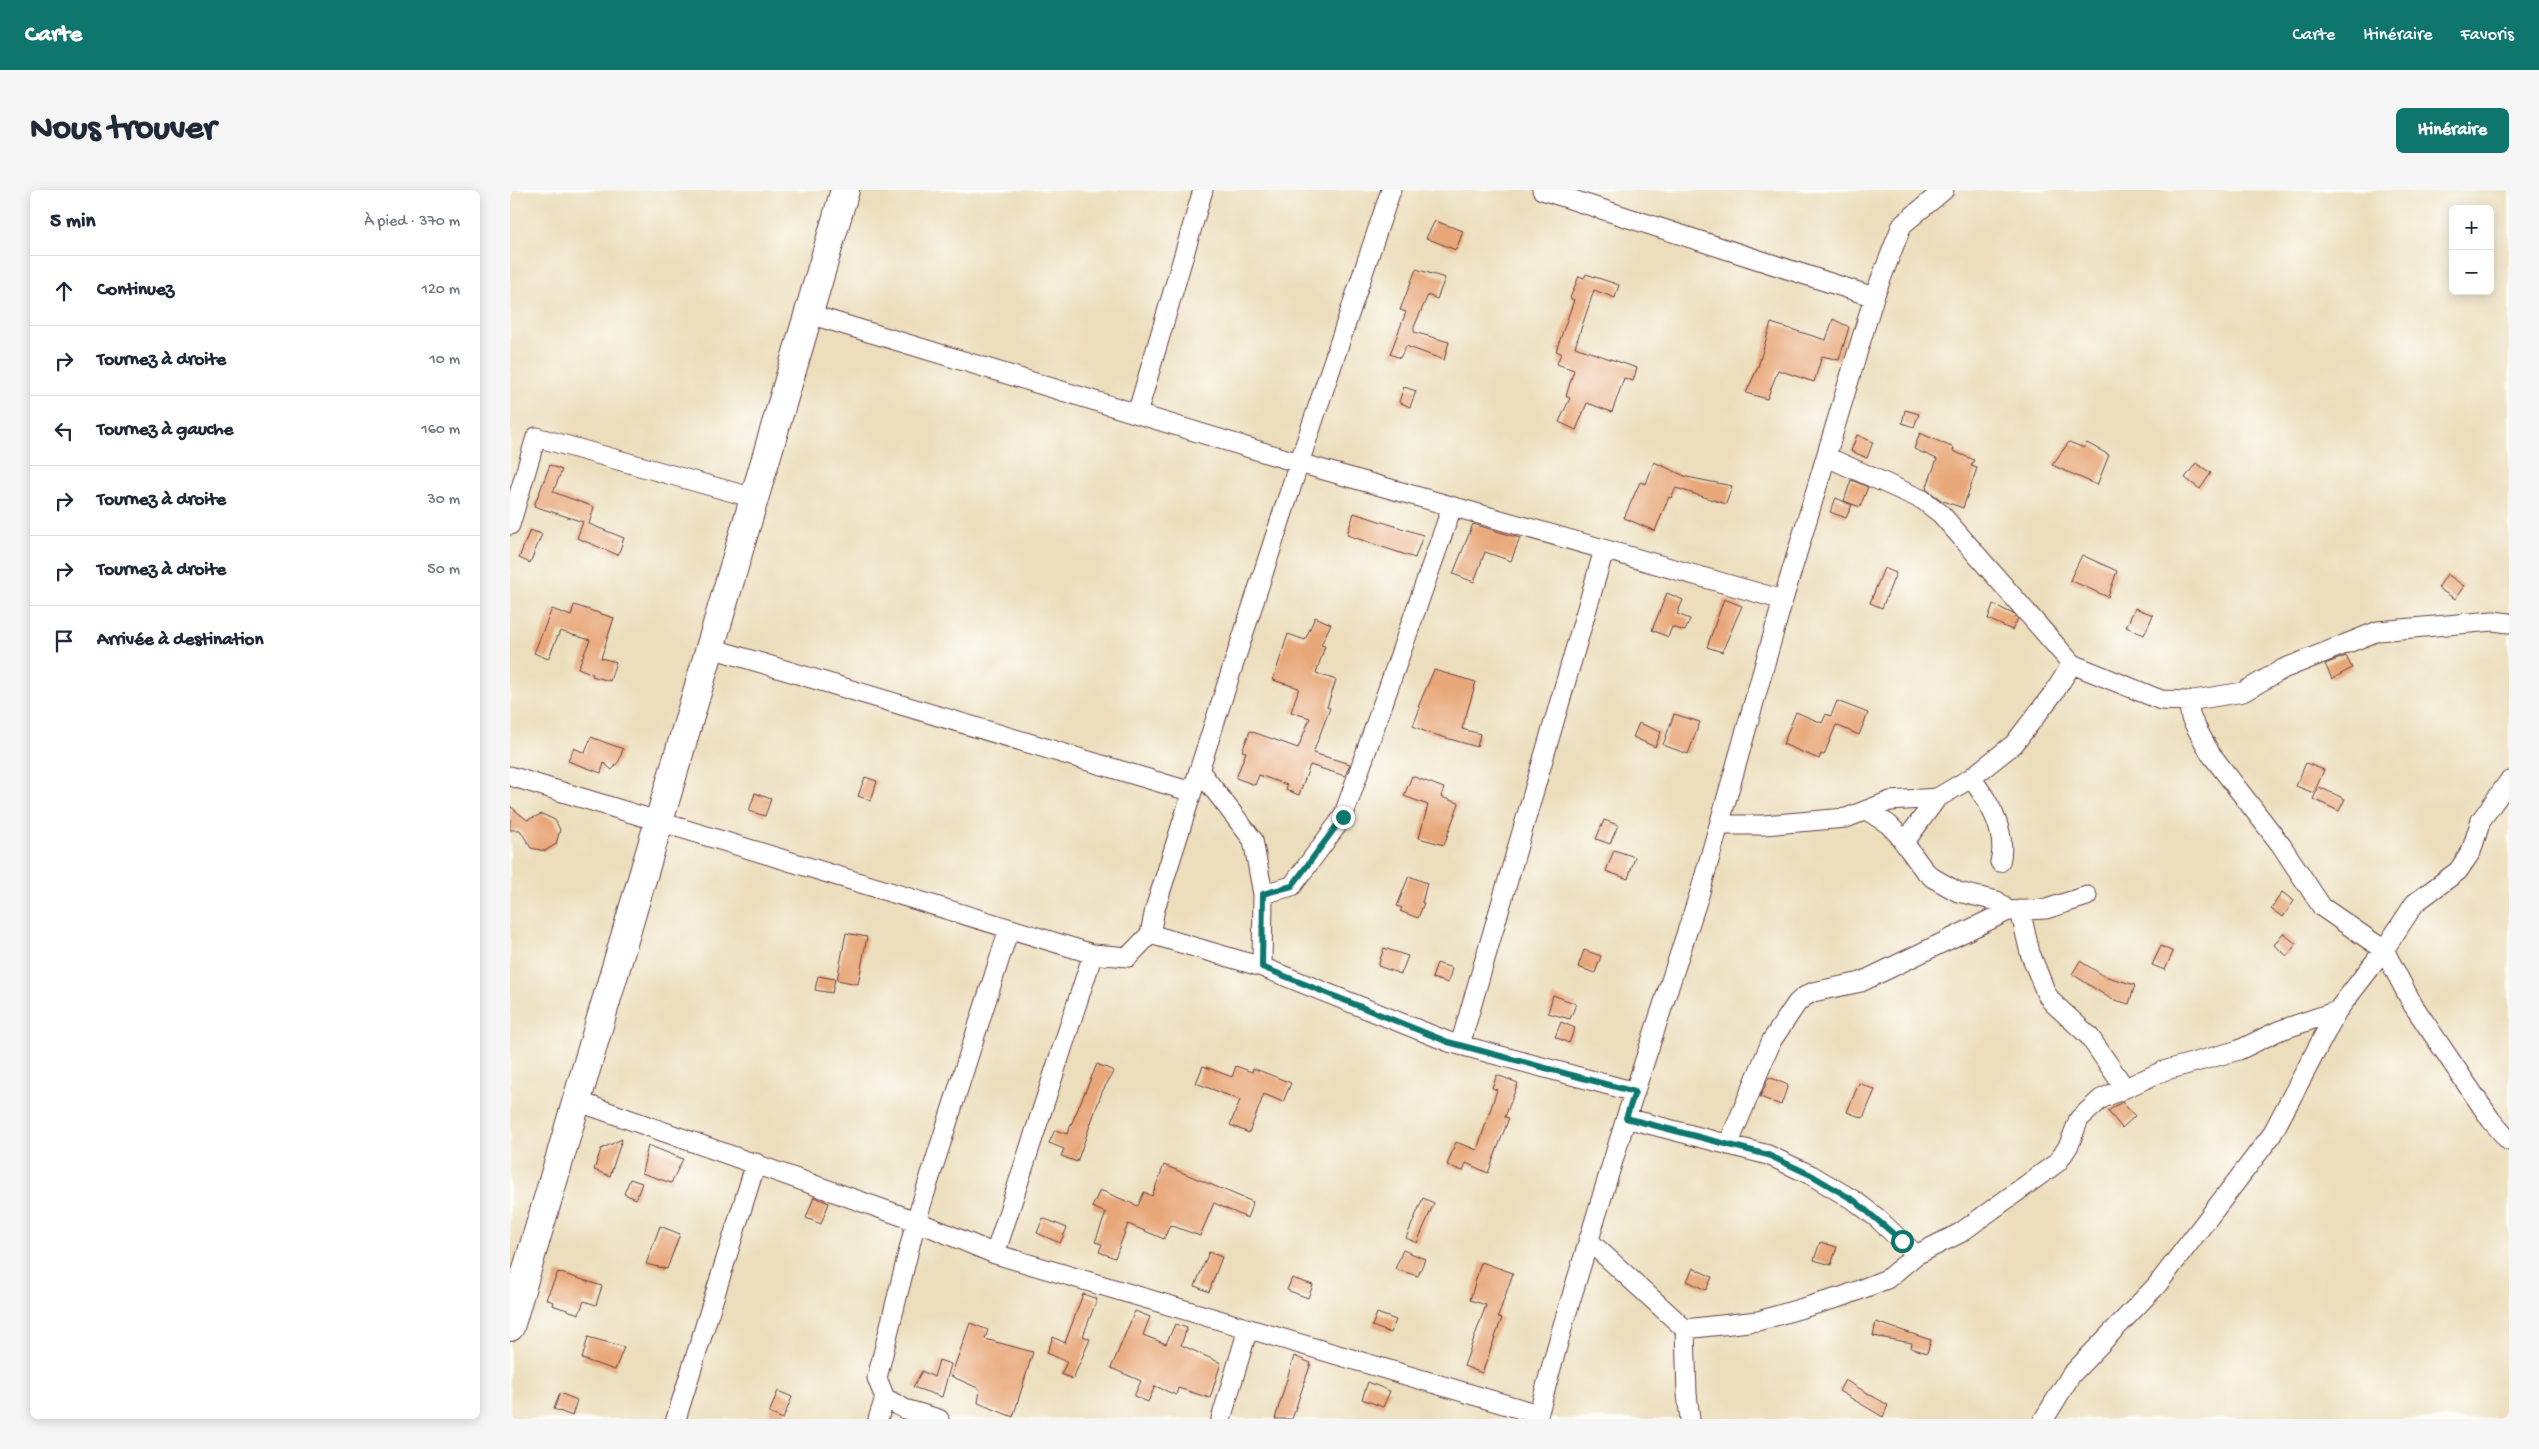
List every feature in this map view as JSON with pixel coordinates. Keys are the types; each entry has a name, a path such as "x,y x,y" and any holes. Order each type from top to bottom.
{"highway":[{"path":"510,1327 845,190"}],"street":[{"path":"1138,414 1203,190"},
{"path":"510,776 660,820 1093,954 1128,957 1150,934 1155,909 1192,792 1299,463 1392,190"},
{"path":"1542,190 1874,297"},
{"path":"577,1101 916,1221 996,1254 1538,1417 1588,1240 1720,825 1783,600 1874,297 1902,225 1944,190"},
{"path":"808,314 1299,463 1783,600"},
{"path":"510,525 536,437 754,498"},
{"path":"1827,457 1923,500 1941,514 2072,664 2161,700 2188,701 2243,692 2284,670 2378,631 2493,622 2509,623"},
{"path":"1263,894 1292,886 1343,817 1452,507"},
{"path":"1460,1045 1604,550"},
{"path":"711,648 1192,792"},
{"path":"1904,843 1937,798 1971,778 2014,744 2055,691 2072,664"},
{"path":"2188,701 2191,718 2210,753 2281,845 2322,907 2384,950 2413,1005 2491,1120 2509,1141"},
{"path":"1200,770 1253,840 1263,894 1262,967"},
{"path":"1971,778 1990,804 2002,843 2000,862"},
{"path":"2044,1419 2071,1375 2157,1285 2271,1136 2337,1011 2384,950 2415,902 2458,870 2471,852 2481,820 2509,781"},
{"path":"1720,825 1823,821 1846,818 1890,801 1937,798"},
{"path":"1868,811 1888,824 1924,870 1933,878 1958,892 1997,901 2014,911 2041,984 2052,1002 2089,1036 2124,1087"},
{"path":"1728,1144 1772,1040 1797,1003 1804,997 1813,992 1861,982 2014,911 2046,909 2087,896"},
{"path":"938,1419 905,1409 885,1398 877,1378 916,1221 1009,929"},
{"path":"1150,934 1262,967 1460,1045 1635,1092"},
{"path":"996,1254 1093,954"},
{"path":"1685,1329 1758,1321 1810,1306 1887,1279 1916,1255 1960,1233 2058,1162 2069,1145 2078,1119 2101,1099 2163,1071 2239,1050 2278,1031 2337,1011"},
{"path":"1626,1118 1768,1155 1835,1188 1876,1217 1916,1255"},
{"path":"676,1419 756,1163"},
{"path":"1588,1240 1685,1329 1687,1394 1690,1419"},
{"path":"1221,1419 1248,1329"},
{"path":"878,1419 885,1398"}],"building":[{"path":"1435,221 1463,231 1456,250 1426,238"},
{"path":"1416,269 1445,278 1437,299 1428,295 1414,327 1414,332 1449,342 1444,360 1406,346 1400,358 1390,354 1406,312 1400,310"},
{"path":"1586,274 1619,285 1615,298 1594,290 1575,347 1637,368 1633,381 1624,378 1612,412 1587,403 1576,430 1559,422 1570,398 1566,396 1574,370 1557,364 1561,353 1556,351 1574,300 1570,298 1579,276 1584,278"},
{"path":"1833,319 1849,327 1839,360 1822,356 1814,382 1778,370 1767,399 1746,393 1758,367 1771,323 1826,340"},
{"path":"1404,387 1416,391 1410,407 1399,402"},
{"path":"1905,410 1919,414 1914,427 1902,423"},
{"path":"1920,433 1954,448 1953,451 1974,460 1971,466 1977,468 1963,508 1941,500 1926,489 1937,459 1914,449"},
{"path":"1857,435 1873,442 1867,458 1851,451"},
{"path":"2069,442 2084,448 2087,443 2109,455 2097,485 2052,465"},
{"path":"1654,462 1687,477 1732,486 1726,504 1676,488 1671,498 1669,497 1655,531 1624,518 1640,482 1646,484"},
{"path":"2196,463 2211,473 2200,489 2185,478"},
{"path":"550,465 562,470 553,492 594,507 589,524 624,538 618,555 577,538 583,522 534,506"},
{"path":"1851,480 1868,487 1860,507 1844,501"},
{"path":"1836,498 1852,505 1846,518 1830,512"},
{"path":"1354,513 1423,535 1415,558 1347,535"},
{"path":"1473,524 1520,538 1511,561 1485,552 1474,582 1453,574"},
{"path":"530,530 542,534 530,563 519,558"},
{"path":"2082,555 2117,571 2108,597 2070,580"},
{"path":"1884,568 1896,573 1882,608 1870,603"},
{"path":"2447,574 2464,586 2455,599 2438,588"},
{"path":"1667,593 1683,600 1677,614 1690,619 1685,631 1672,627 1668,637 1652,630"},
{"path":"1724,599 1742,606 1722,652 1707,647"},
{"path":"1993,604 2013,614 2018,619 2012,630 1988,619"},
{"path":"574,605 614,618 601,658 616,662 610,681 592,676 593,674 578,668 590,640 560,631 548,659 534,653 552,609 571,616"},
{"path":"2135,608 2153,615 2144,635 2126,627"},
{"path":"1315,617 1331,624 1321,645 1325,646 1316,673 1336,680 1327,707 1330,708 1313,753 1350,764 1345,776 1310,765 1299,795 1286,790 1287,785 1259,775 1255,785 1236,778 1246,752 1242,751 1250,731 1298,748 1310,718 1291,712 1299,688 1273,680 1288,634 1305,640"},
{"path":"2346,656 2352,668 2332,679 2325,664"},
{"path":"1434,670 1476,682 1462,729 1480,734 1477,747 1426,732 1413,726 1420,708 1418,707"},
{"path":"1837,701 1868,713 1859,735 1836,725 1824,755 1821,754 1819,759 1783,744 1796,712 1822,723 1826,714 1831,716"},
{"path":"1674,714 1700,722 1688,754 1663,745"},
{"path":"1639,723 1661,732 1655,747 1633,737"},
{"path":"591,737 623,749 619,761 612,770 604,763 601,773 568,761 574,748 585,753"},
{"path":"2306,763 2324,770 2314,793 2296,786"},
{"path":"1412,776 1444,788 1441,797 1459,803 1444,845 1419,838 1428,805 1404,796"},
{"path":"865,777 877,781 871,801 858,796"},
{"path":"2319,787 2345,799 2339,811 2313,799"},
{"path":"755,793 771,799 765,816 749,811"},
{"path":"510,806 527,820 542,814 555,820 560,830 556,844 545,851 531,848 520,830 510,830"},
{"path":"1604,820 1618,825 1610,844 1596,839"},
{"path":"1614,850 1635,857 1628,879 1606,871"},
{"path":"1409,876 1427,883 1422,903 1424,903 1418,918 1400,911 1402,908 1397,906"},
{"path":"2282,892 2294,901 2283,917 2271,909"},
{"path":"846,933 867,937 858,984 837,980"},
{"path":"2283,933 2296,944 2287,956 2274,945"},
{"path":"2161,946 2173,952 2165,970 2152,965"},
{"path":"1384,948 1408,956 1401,974 1378,966"},
{"path":"1584,950 1601,956 1595,973 1578,967"},
{"path":"2080,961 2104,976 2135,985 2129,1004 2111,999 2072,974"},
{"path":"1437,963 1452,968 1448,983 1432,978"},
{"path":"818,976 835,979 832,993 815,990"},
{"path":"1553,995 1576,1004 1570,1019 1548,1013"},
{"path":"1561,1022 1575,1028 1569,1043 1555,1037"},
{"path":"1097,1064 1114,1071 1102,1092 1077,1162 1061,1156 1064,1149 1049,1143 1055,1130 1067,1134"},
{"path":"1203,1066 1232,1077 1236,1066 1252,1072 1253,1068 1291,1083 1283,1102 1264,1094 1249,1133 1230,1125 1240,1100 1196,1083"},
{"path":"1497,1075 1518,1083 1505,1117 1509,1118 1488,1173 1466,1163 1463,1171 1447,1165 1456,1142 1477,1150 1497,1090 1492,1088"},
{"path":"1769,1077 1788,1085 1781,1105 1760,1097"},
{"path":"1859,1083 1875,1090 1863,1118 1847,1112"},
{"path":"2122,1102 2135,1116 2122,1128 2108,1111"},
{"path":"622,1139 610,1176 594,1170 601,1149"},
{"path":"648,1145 683,1159 671,1183 642,1173"},
{"path":"1164,1165 1253,1202 1247,1218 1214,1203 1200,1236 1170,1225 1164,1239 1128,1224 1115,1258 1099,1252 1102,1244 1095,1242 1106,1213 1092,1207 1100,1190 1138,1206 1144,1192 1152,1196"},
{"path":"630,1179 642,1183 636,1199 624,1194"},
{"path":"814,1197 829,1203 821,1224 806,1218"},
{"path":"1423,1198 1434,1203 1417,1243 1406,1238"},
{"path":"1043,1218 1067,1228 1060,1243 1037,1233"},
{"path":"660,1226 680,1234 667,1269 646,1264"},
{"path":"1820,1242 1837,1247 1831,1265 1814,1260"},
{"path":"1403,1250 1425,1259 1418,1276 1395,1269"},
{"path":"1209,1252 1222,1257 1209,1292 1195,1286"},
{"path":"1481,1262 1513,1273 1498,1317 1502,1318 1482,1373 1464,1366 1486,1305 1470,1300"},
{"path":"1693,1268 1712,1277 1706,1290 1687,1281"},
{"path":"558,1272 602,1286 596,1305 584,1301 579,1314 552,1305 553,1302 546,1299"},
{"path":"1292,1278 1313,1285 1308,1298 1287,1290"},
{"path":"1083,1294 1097,1299 1083,1336 1090,1339 1073,1379 1061,1374 1067,1362 1047,1353 1053,1337 1065,1343"},
{"path":"1135,1311 1150,1317 1143,1335 1166,1344 1175,1324 1187,1328 1181,1345 1221,1363 1210,1398 1178,1388 1176,1395 1155,1386 1148,1402 1134,1396 1141,1381 1111,1368"},
{"path":"1377,1313 1396,1320 1391,1333 1372,1326"},
{"path":"1876,1322 1931,1340 1927,1353 1911,1348 1912,1343 1873,1336"},
{"path":"970,1323 988,1330 985,1339 1033,1352 1013,1417 978,1403 980,1389 951,1376"},
{"path":"588,1337 624,1347 615,1370 582,1359"},
{"path":"1294,1356 1311,1363 1292,1419 1275,1419"},
{"path":"939,1360 951,1364 942,1397 913,1387 922,1371 934,1377"},
{"path":"1845,1380 1888,1405 1883,1417 1839,1391"},
{"path":"1368,1382 1390,1391 1383,1407 1362,1399"},
{"path":"778,1391 792,1397 783,1419 769,1413"},
{"path":"560,1393 577,1400 572,1416 554,1409"}],"route":[{"path":"1343,817 1292,886 1263,894 1262,967 1306,983 1448,1042 1635,1092 1626,1118 1768,1155 1835,1188 1876,1217 1902,1241"}]}
